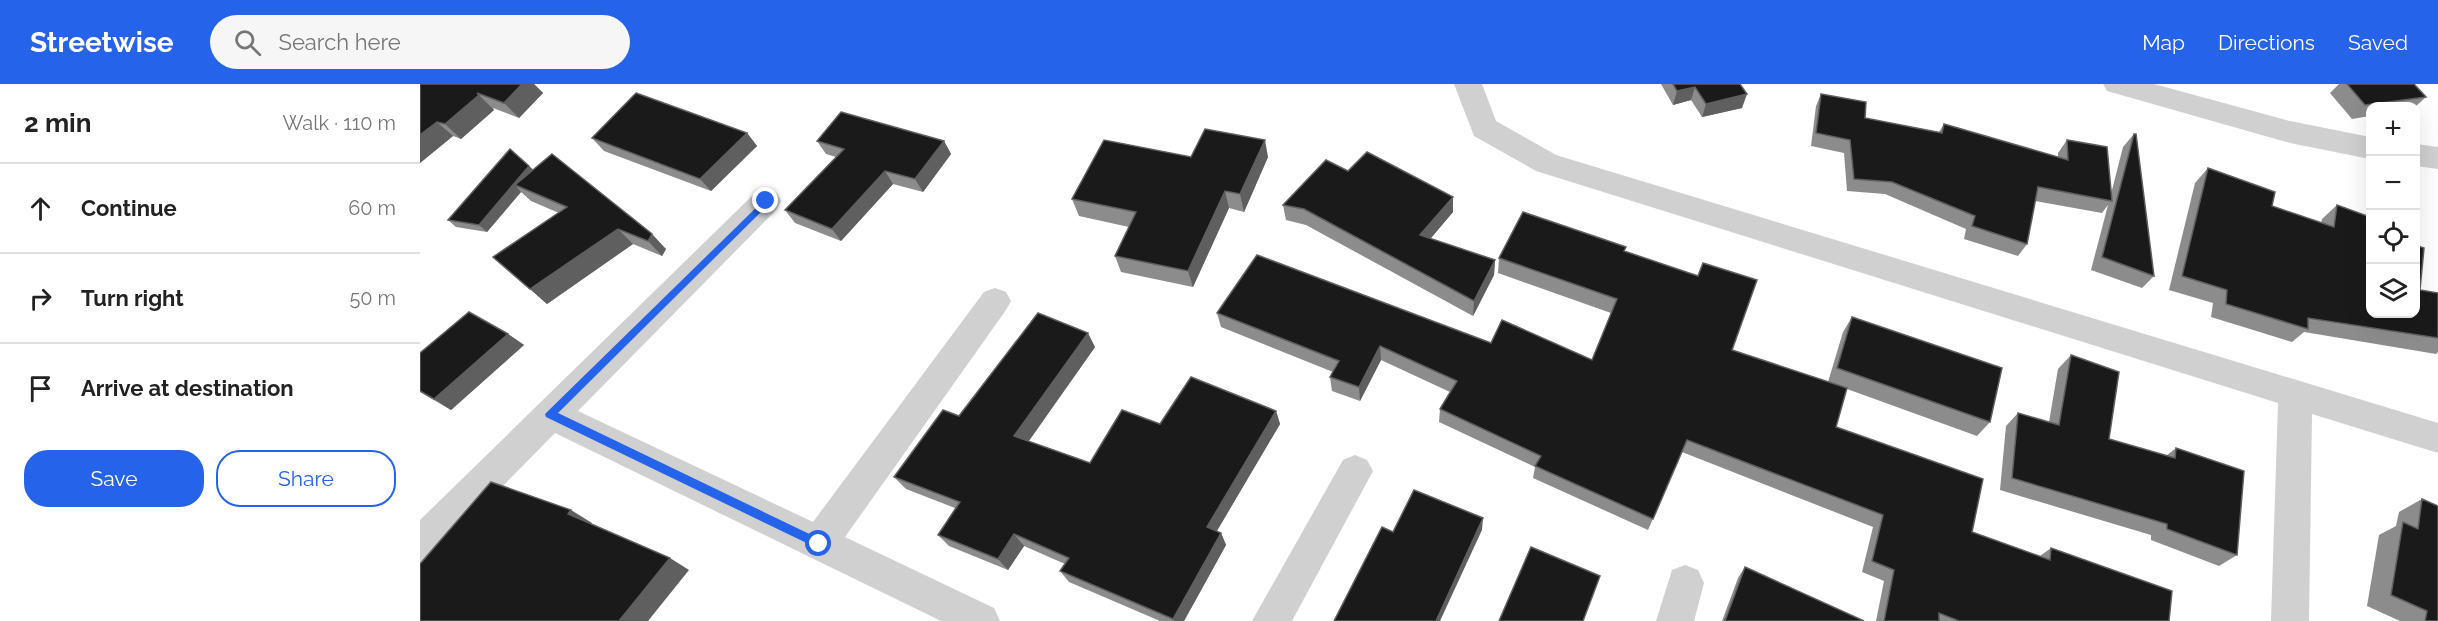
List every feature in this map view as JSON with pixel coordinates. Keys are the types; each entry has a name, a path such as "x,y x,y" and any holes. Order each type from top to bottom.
{"street":[{"path":"1468,84 1484,128 1546,163 2438,438"},
{"path":"2117,84 2290,132 2366,147"},
{"path":"2420,156 2438,158"},
{"path":"424,535 766,201"},
{"path":"819,544 995,301"},
{"path":"2290,621 2295,395"},
{"path":"550,414 819,544 958,616"},
{"path":"1271,621 1355,471"},
{"path":"1675,621 1685,583"}],"building":[{"path":"420,84 522,84 504,103 477,93 479,95 445,124 437,122 420,135"},
{"path":"1673,84 1740,84 1747,94 1706,104 1695,87 1677,91"},
{"path":"2347,84 2414,84 2426,97 2388,102 2366,102 2365,105"},
{"path":"636,93 747,133 700,179 592,138"},
{"path":"1821,94 1866,102 1865,118 1942,133 1944,124 2068,160 2067,140 2107,147 2112,201 2038,187 2027,244 1972,226 1975,216 1892,182 1854,179 1850,140 1816,133"},
{"path":"841,112 944,141 915,179 885,171 832,229 785,210 844,149 817,141"},
{"path":"1205,129 1265,140 1240,194 1225,191 1188,271 1115,256 1136,212 1072,199 1104,140 1191,157"},
{"path":"2134,134 2136,134 2154,276 2102,257"},
{"path":"510,149 529,166 479,225 448,220"},
{"path":"1367,152 1453,197 1420,235 1495,260 1474,301 1304,209 1283,205 1326,160 1348,171"},
{"path":"552,154 652,234 648,241 618,229 530,289 493,257 567,207 515,185"},
{"path":"2208,168 2275,192 2272,206 2334,227 2337,205 2366,216 2366,318 2420,318 2420,290 2438,293 2438,338 2308,318 2308,329 2226,304 2227,290 2182,276"},
{"path":"1523,212 1626,247 1624,251 1698,276 1703,263 1757,280 1732,350 1847,388 1836,427 1983,479 1972,532 2050,560 2051,548 2172,591 2169,621 1959,621 1939,613 1939,621 1884,621 1894,570 1872,561 1883,515 1687,440 1653,519 1535,466 1541,456 1440,409 1457,381 1380,346 1359,387 1330,377 1339,361 1217,313 1257,255 1491,343 1502,320 1592,360 1617,299 1499,258"},
{"path":"2420,247 2424,248 2420,290"},
{"path":"469,312 508,334 434,399 420,391 420,353"},
{"path":"1038,313 1088,333 1014,436 1090,463 1122,410 1160,424 1191,377 1276,411 1207,527 1221,533 1173,619 1060,571 1069,558 1014,534 998,559 938,535 960,502 894,477 943,410 959,416"},
{"path":"1852,317 2002,368 1990,422 1837,368"},
{"path":"2071,355 2119,372 2109,439 2175,458 2176,448 2244,471 2237,555 2167,529 2167,524 2012,478 2018,413 2059,425"},
{"path":"491,482 571,510 568,514 670,558 619,621 420,621 420,564"},
{"path":"1414,490 1483,518 1436,621 1334,621 1382,527 1393,532"},
{"path":"2422,499 2438,506 2438,621 2425,621 2427,611 2391,595 2403,522 2418,529"},
{"path":"1531,547 1600,576 1583,621 1499,621"},
{"path":"1745,567 1864,621 1725,621"}],"route":[{"path":"766,201 550,414 819,544"}]}
